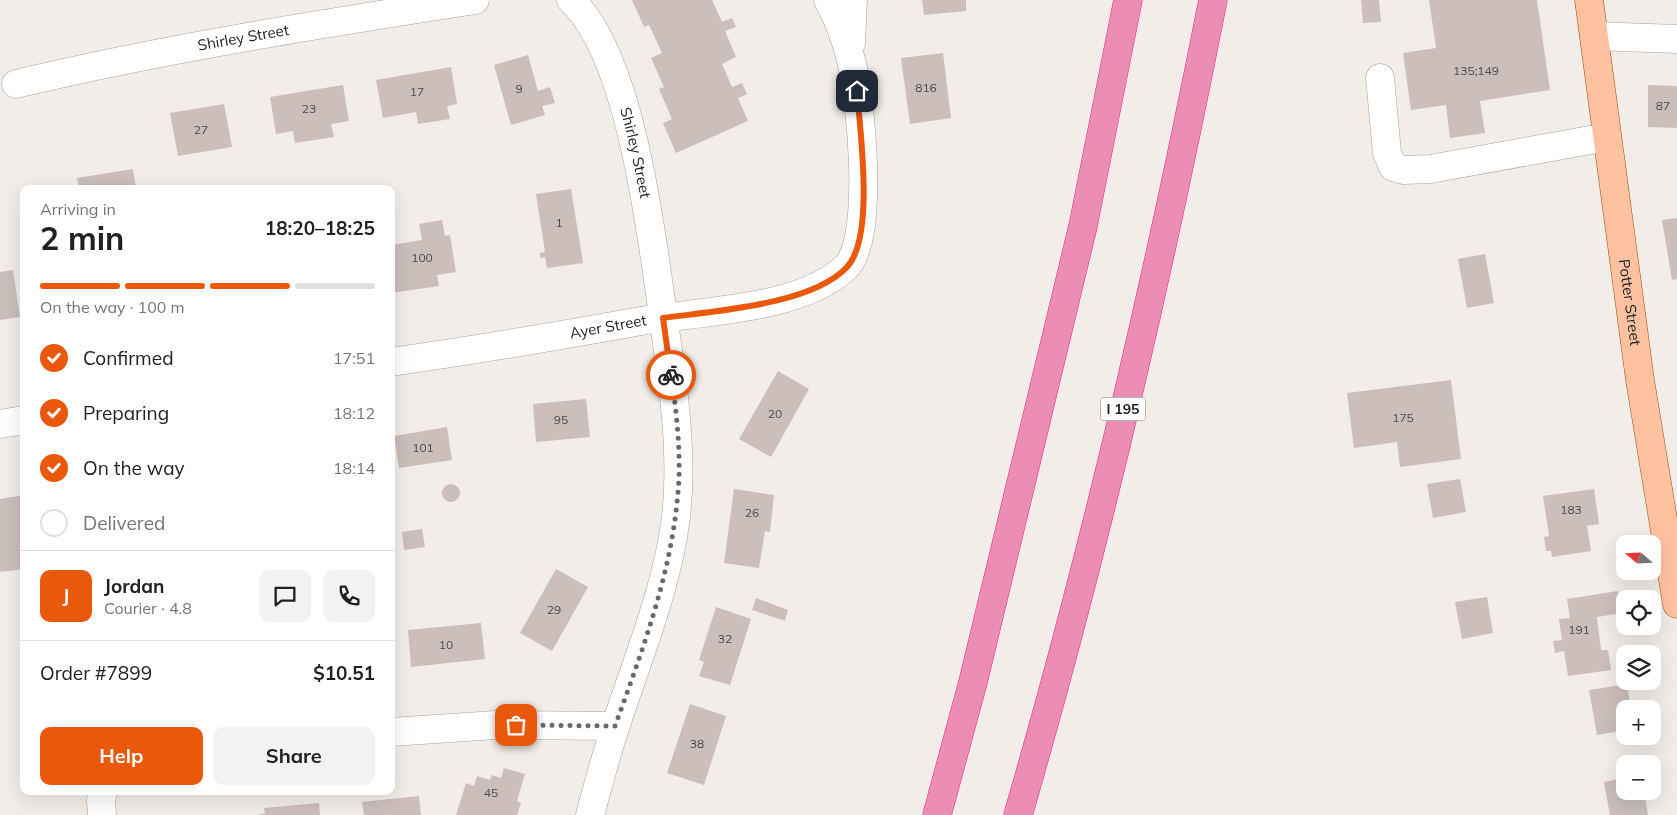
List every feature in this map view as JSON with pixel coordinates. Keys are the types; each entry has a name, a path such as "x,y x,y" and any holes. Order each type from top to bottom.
{"highway":[{"path":"937,815 971,691 1080,236 1128,0"},
{"name":"I 195","path":"1018,815 1057,677 1115,442 1158,257 1213,0"}],"main road":[{"name":"Potter Street","path":"1589,0 1640,380 1677,604"}],"street":[{"name":"Shirley Street","path":"16,84 98,64 215,41 475,0"},
{"name":"Shirley Street","path":"571,0 583,11 596,34 622,96 649,224 663,318 678,445 679,476 676,518 658,601 615,726 590,815"},
{"path":"828,0 851,60"},
{"path":"851,60 853,0"},
{"path":"1594,36 1677,39"},
{"name":"Ayer Street","path":"395,361 663,318 746,308 786,297 831,280 848,266 858,245 864,194 860,123 851,60"},
{"path":"1380,78 1386,153 1393,166 1404,170 1430,169 1607,136"},
{"path":"0,424 20,421"},
{"path":"395,732 496,725 615,726"},
{"path":"102,795 102,815"}],"building":[{"path":"632,0 712,0 722,22 732,18 736,27 725,31 736,57 722,64 732,87 742,83 747,94 738,98 748,121 676,153 663,123 672,119 659,89 664,87 651,58 662,53 649,25 644,27"},
{"path":"922,0 966,0 966,11 924,15"},
{"path":"1361,0 1379,0 1381,22 1363,23"},
{"path":"1429,0 1537,0 1550,90 1480,101 1485,133 1450,138 1446,105 1411,110 1403,53 1436,48"},
{"path":"943,53 951,118 910,124 901,58"},
{"path":"528,55 538,91 550,87 555,103 542,106 545,115 511,125 494,65"},
{"path":"451,67 457,104 447,106 450,119 418,124 416,112 383,118 376,80"},
{"path":"343,85 349,121 331,124 334,137 295,143 293,131 276,134 270,97"},
{"path":"1648,85 1677,86 1677,128 1648,127"},
{"path":"224,104 232,147 178,156 170,113"},
{"path":"133,169 135,185 78,185 77,178"},
{"path":"571,189 583,263 547,268 545,257 540,258 540,253 545,252 536,194"},
{"path":"1677,218 1677,279 1672,280 1662,220"},
{"path":"442,220 445,236 450,235 456,272 437,275 439,286 395,292 395,244 422,240 419,224"},
{"path":"1485,254 1494,303 1467,308 1458,259"},
{"path":"13,270 20,317 0,320 0,272"},
{"path":"778,371 809,389 771,457 739,439"},
{"path":"1451,380 1461,459 1400,467 1397,442 1354,448 1347,393"},
{"path":"586,399 590,437 536,442 533,404"},
{"path":"447,427 452,460 399,468 395,436"},
{"path":"1460,479 1466,512 1433,518 1427,484"},
{"path":"451,484 457,487 460,493 457,499 451,502 445,499 442,493 445,487"},
{"path":"734,489 774,495 770,532 765,531 759,568 724,563"},
{"path":"1594,489 1599,524 1587,526 1591,551 1552,557 1551,551 1546,551 1544,537 1549,536 1543,496"},
{"path":"20,496 20,570 0,572 0,499"},
{"path":"422,529 425,547 404,550 402,532"},
{"path":"556,569 588,587 552,651 520,633"},
{"path":"1616,591 1616,614 1597,617 1601,650 1608,650 1611,670 1568,676 1564,651 1555,653 1553,641 1562,640 1559,619 1570,618 1567,599"},
{"path":"1487,597 1493,633 1462,639 1455,602"},
{"path":"756,598 788,610 785,621 752,610"},
{"path":"716,607 751,619 730,685 699,676 704,662 699,660"},
{"path":"481,623 485,659 411,667 408,630"},
{"path":"1616,686 1616,690 1628,690 1630,700 1616,700 1616,732 1597,735 1589,690"},
{"path":"690,704 726,716 704,785 667,773"},
{"path":"504,768 525,774 517,801 521,803 517,815 456,815 466,783 474,786 477,776 490,780 492,775 501,778"},
{"path":"1616,780 1616,800 1646,800 1648,815 1610,815 1604,782"},
{"path":"419,796 421,815 364,815 362,802"},
{"path":"319,803 320,815 257,815 265,813 264,808"}],"way so far":[{"path":"516,725 615,726 658,601 676,518 679,476 678,445 671,375"}],"route":[{"path":"671,375 663,318 746,308 786,297 831,280 848,266 858,245 864,194 857,91"}]}
